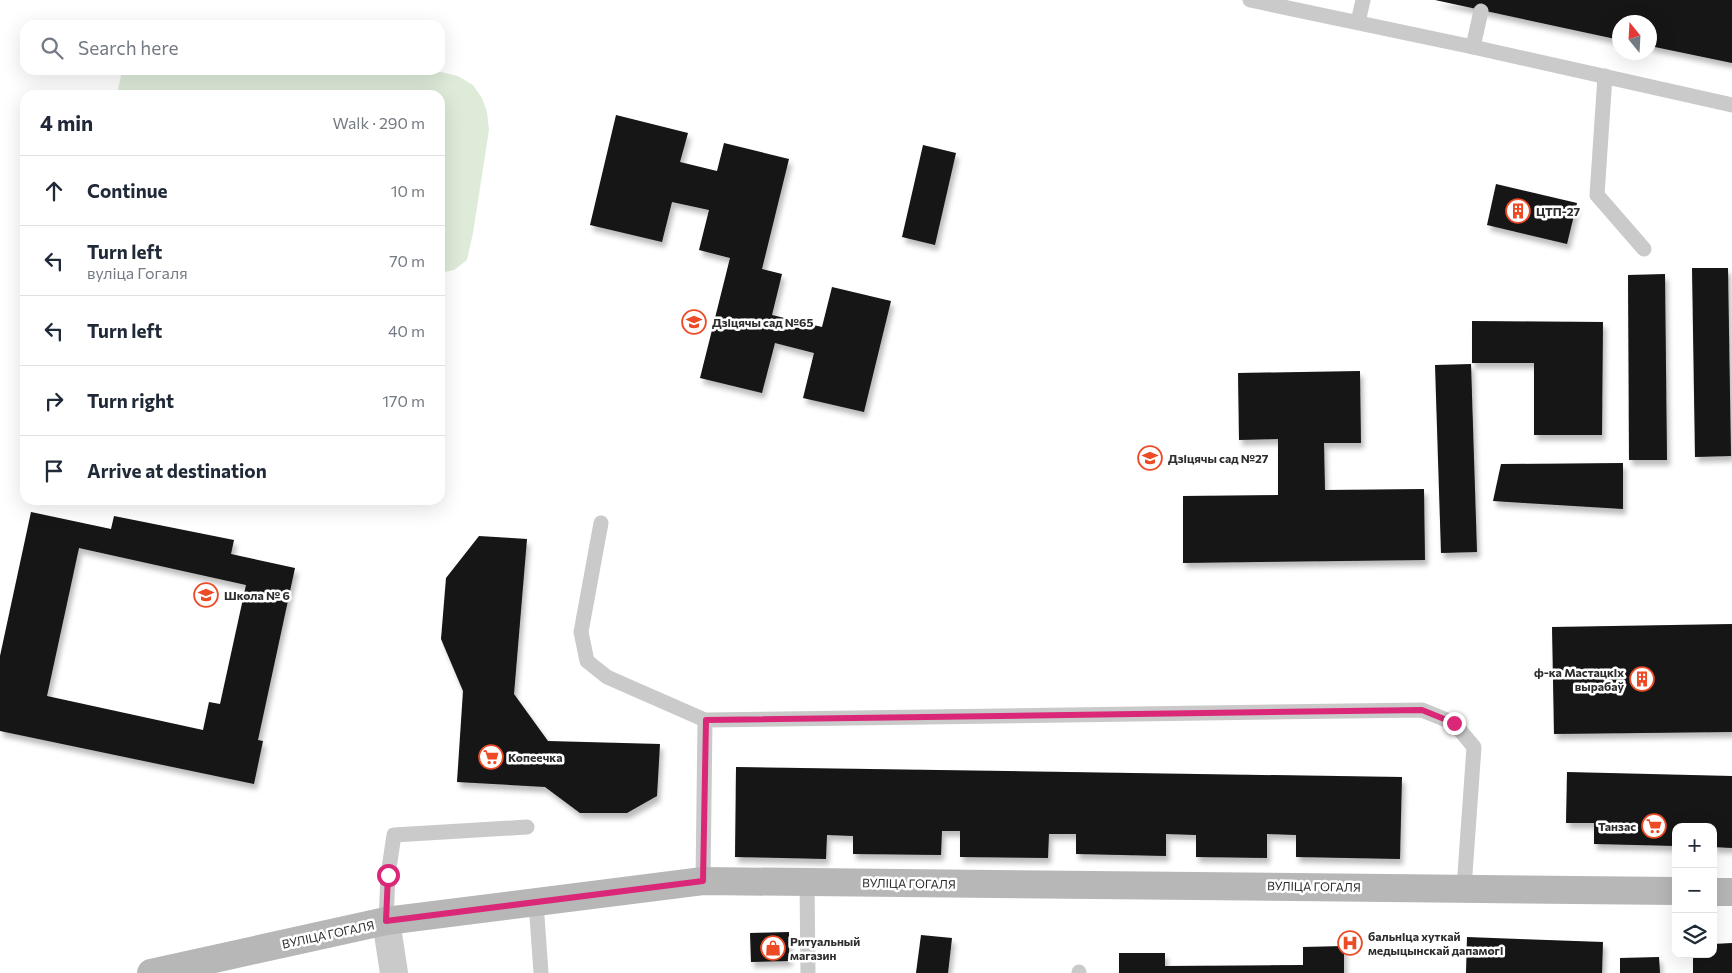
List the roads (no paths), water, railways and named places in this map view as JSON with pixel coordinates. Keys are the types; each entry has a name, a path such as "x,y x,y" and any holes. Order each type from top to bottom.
{"main road":[{"name":"ВУЛІЦА ГОГАЛЯ","path":"151,973 386,921 703,881 1672,891"},
{"path":"1717,892 1732,892"}],"street":[{"path":"386,921 394,973"}],"lane":[{"path":"1250,0 1473,47 1732,105"},
{"path":"1358,22 1363,0"},
{"path":"1473,47 1481,11"},
{"path":"1605,76 1596,195 1644,249"},
{"path":"601,523 581,632 587,661 608,677 706,720 1422,710 1454,723 1474,747 1464,888"},
{"path":"703,881 706,720"},
{"path":"386,921 388,875 394,835 527,827"},
{"path":"807,882 808,973"},
{"path":"536,902 542,973"}],"place":[{"name":"ЦТП-27","path":"1518,211"},
{"name":"Дзіцячы сад №65","path":"694,322"},
{"name":"Дзіцячы сад №27","path":"1150,458"},
{"name":"Школа № 6","path":"206,595"},
{"name":"ф-ка Мастацкіх вырабаў","path":"1642,679"},
{"name":"Копеечка","path":"491,757"},
{"name":"Танзас","path":"1654,826"},
{"name":"бальніца хуткай медыцынскай дапамогі","path":"1350,943"},
{"name":"Ритуальный магазин","path":"773,948"}]}
